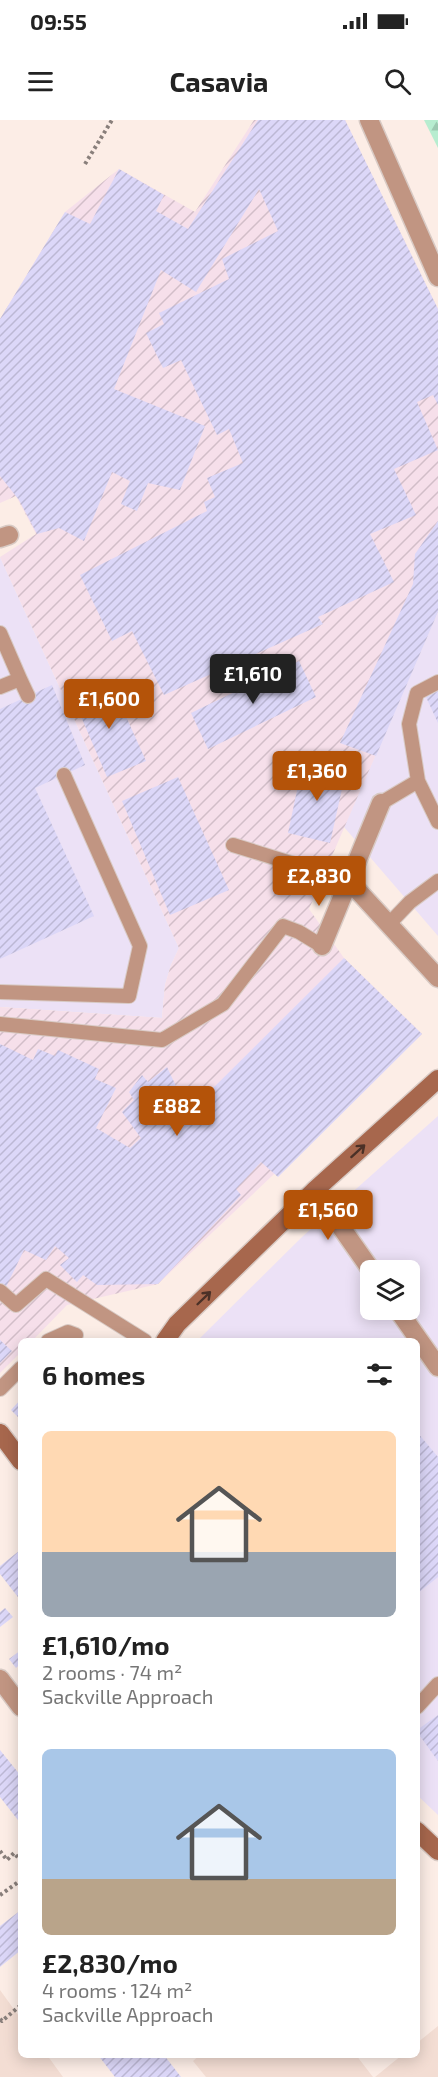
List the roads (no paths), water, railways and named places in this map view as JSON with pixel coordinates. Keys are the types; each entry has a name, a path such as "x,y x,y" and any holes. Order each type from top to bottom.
{"street":[{"path":"369,120 438,277"},
{"path":"322,946 381,803"},
{"path":"349,881 438,978"},
{"path":"167,1338 177,1324 315,1190 438,1079"},
{"path":"315,1190 364,1260"},
{"path":"403,1320 412,1338"},
{"path":"420,1347 438,1367"},
{"path":"0,1428 18,1438"},
{"path":"0,1433 18,1457"},
{"path":"0,1679 18,1703"},
{"path":"420,1834 438,1851"}],"lane":[{"path":"0,633 28,696"},
{"path":"0,687 20,679"},
{"path":"438,682 417,693 409,724 417,781 438,822"},
{"path":"0,992 129,996 140,945 64,775"},
{"path":"381,803 417,781"},
{"path":"232,845 349,881"},
{"path":"389,924 410,902 438,882"},
{"path":"0,1024 162,1040 223,1004 283,926 299,932 322,946"},
{"path":"0,1291 16,1305 46,1279 140,1338"},
{"path":"55,1338 68,1332 76,1335"},
{"path":"0,1389 18,1371"},
{"path":"420,1704 438,1684"}]}
